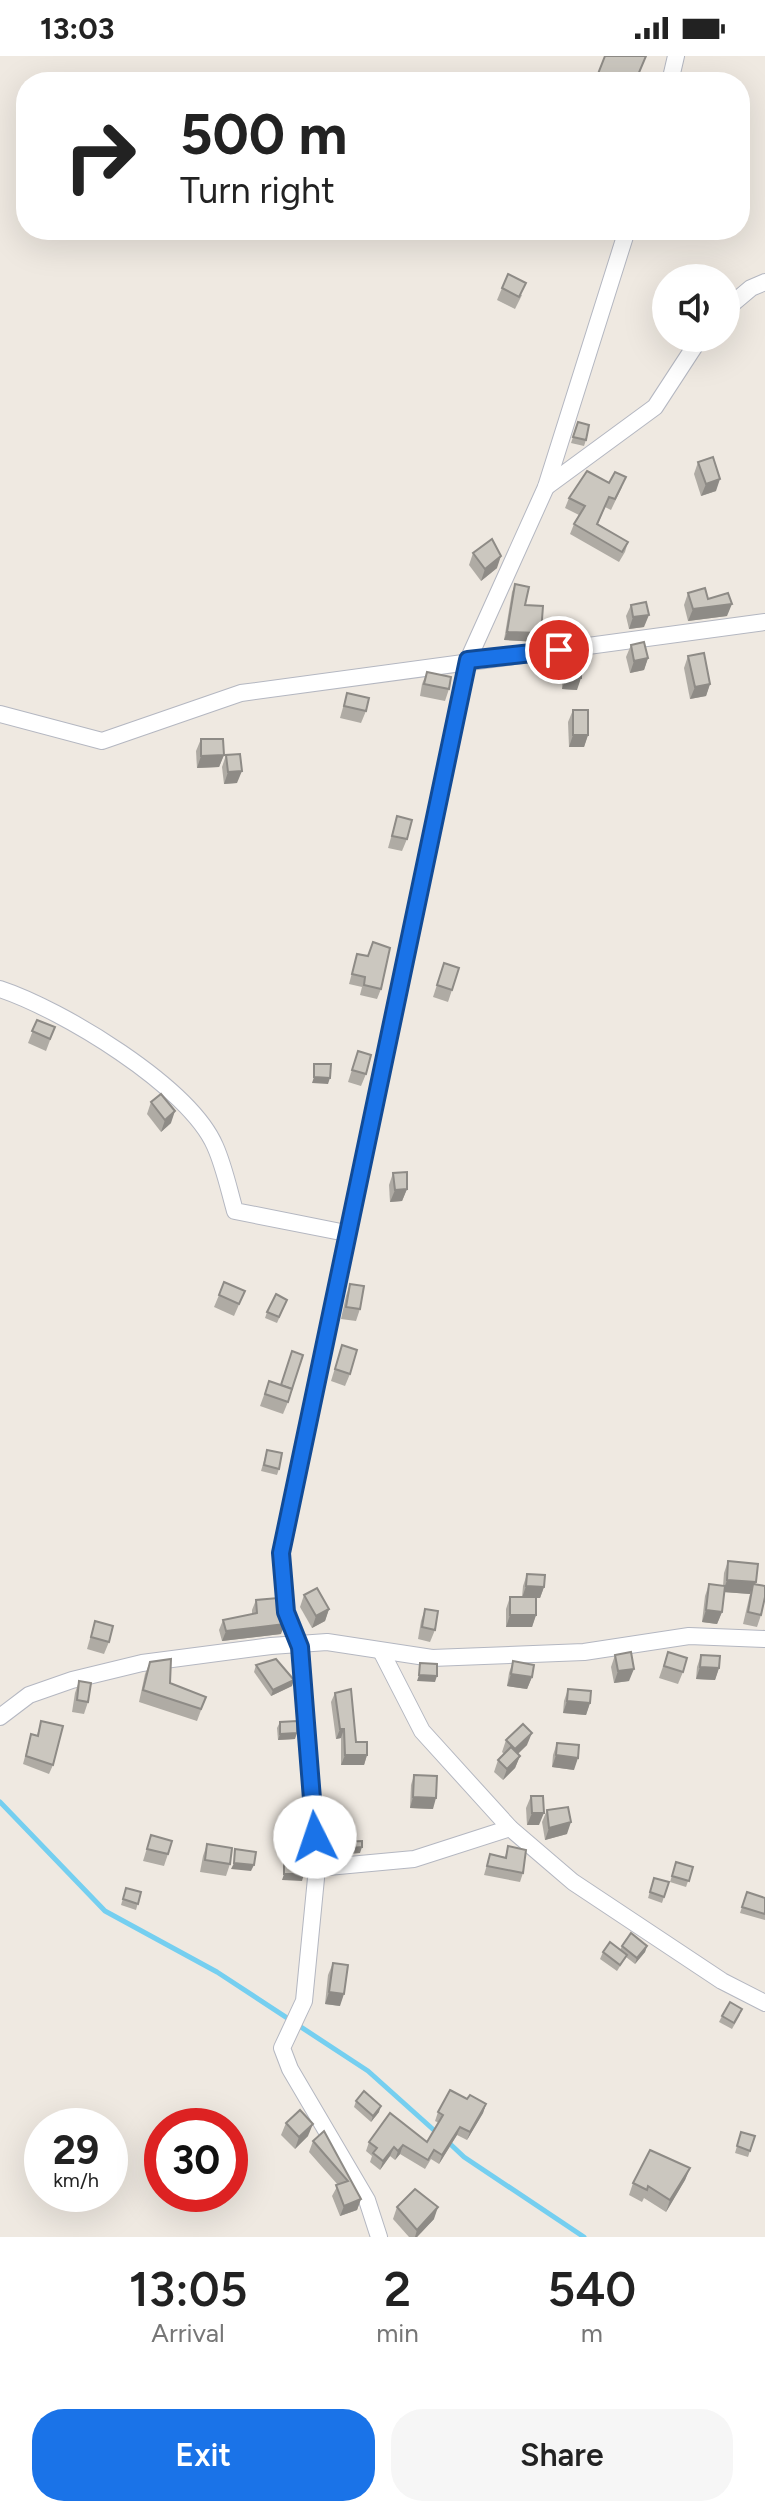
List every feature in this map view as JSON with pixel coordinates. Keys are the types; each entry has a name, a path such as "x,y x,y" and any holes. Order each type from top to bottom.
{"street":[{"path":"379,2237 367,2200 290,2069 282,2048 304,2001 317,1868 300,1647 286,1612 281,1553 468,660 546,487 624,240"},
{"path":"740,297 765,282"},
{"path":"546,487 639,423 655,407 691,352"},
{"path":"0,714 102,741 241,693 468,660 715,632 765,622"},
{"path":"0,989 26,997 143,1067 178,1097 215,1144 235,1211 346,1233"},
{"path":"0,1717 29,1695 50,1686 142,1663 271,1646 300,1647 327,1642 432,1658 584,1652 689,1636 765,1639"},
{"path":"381,1651 422,1731 510,1828 573,1882 722,1981 765,2003"},
{"path":"317,1868 414,1859 510,1828"}],"building":[{"path":"605,56 646,56 639,72 599,72"},
{"path":"508,274 526,283 519,297 502,288"},
{"path":"578,422 589,425 586,440 573,437"},
{"path":"713,457 720,479 706,484 698,462"},
{"path":"587,471 609,483 615,472 626,477 615,499 609,497 597,524 628,542 622,552 574,524 585,506 569,498"},
{"path":"492,539 501,556 485,569 473,553"},
{"path":"515,584 529,587 525,605 543,606 541,633 507,632"},
{"path":"705,588 708,599 728,593 732,604 693,609 688,593"},
{"path":"646,602 649,615 633,617 631,605"},
{"path":"644,642 648,658 634,661 631,645"},
{"path":"567,653 582,654 581,678 566,677"},
{"path":"704,653 710,684 695,687 688,656"},
{"path":"427,672 451,677 449,689 424,684"},
{"path":"347,693 369,698 366,711 344,706"},
{"path":"573,710 588,710 588,735 573,735"},
{"path":"201,739 223,739 224,755 201,756"},
{"path":"240,754 242,771 228,772 226,755"},
{"path":"397,816 412,820 407,839 392,836"},
{"path":"373,942 390,948 381,989 364,985 365,977 352,974 357,954 368,956"},
{"path":"444,963 459,968 452,990 437,985"},
{"path":"37,1020 55,1027 50,1039 32,1031"},
{"path":"358,1051 371,1055 366,1074 352,1070"},
{"path":"314,1064 331,1064 330,1078 314,1077"},
{"path":"161,1094 175,1111 165,1120 151,1102"},
{"path":"407,1172 407,1189 395,1190 393,1173"},
{"path":"224,1282 245,1291 239,1304 219,1295"},
{"path":"350,1284 364,1286 360,1309 346,1307"},
{"path":"276,1294 287,1300 279,1317 267,1312"},
{"path":"342,1345 357,1350 350,1374 335,1369"},
{"path":"292,1351 303,1355 292,1389 281,1385"},
{"path":"269,1381 292,1389 288,1402 265,1394"},
{"path":"267,1450 282,1453 279,1469 264,1465"},
{"path":"728,1561 758,1564 756,1582 727,1580"},
{"path":"527,1574 545,1575 544,1587 526,1586"},
{"path":"709,1584 725,1586 722,1612 706,1610"},
{"path":"753,1584 765,1586 761,1615 748,1612"},
{"path":"317,1588 329,1609 316,1616 304,1595"},
{"path":"510,1597 536,1597 536,1615 510,1615"},
{"path":"278,1598 285,1624 226,1631 223,1620 257,1613 256,1600"},
{"path":"425,1609 438,1611 435,1630 422,1627"},
{"path":"95,1621 113,1626 109,1642 91,1637"},
{"path":"631,1652 634,1669 618,1671 615,1655"},
{"path":"668,1652 687,1658 683,1672 664,1666"},
{"path":"701,1655 720,1656 719,1668 700,1667"},
{"path":"171,1659 170,1683 206,1697 201,1709 143,1690 150,1662"},
{"path":"276,1659 294,1680 273,1690 256,1665"},
{"path":"513,1661 534,1665 532,1677 511,1674"},
{"path":"420,1663 437,1664 437,1676 419,1675"},
{"path":"79,1681 91,1683 88,1702 77,1700"},
{"path":"351,1689 356,1742 367,1742 367,1755 345,1755 344,1729 340,1729 335,1693"},
{"path":"568,1689 591,1691 590,1703 567,1701"},
{"path":"41,1721 63,1726 53,1765 26,1756 31,1734 38,1736"},
{"path":"297,1721 297,1733 280,1734 280,1722"},
{"path":"523,1724 532,1733 515,1749 506,1740"},
{"path":"557,1743 579,1745 578,1758 556,1755"},
{"path":"511,1747 520,1756 507,1769 498,1760"},
{"path":"414,1775 437,1776 436,1798 413,1797"},
{"path":"531,1796 543,1796 544,1813 532,1813"},
{"path":"568,1807 571,1822 549,1828 547,1810"},
{"path":"151,1835 172,1841 168,1854 147,1849"},
{"path":"362,1841 362,1847 341,1849 341,1842"},
{"path":"207,1844 232,1848 230,1864 205,1860"},
{"path":"508,1846 526,1850 523,1873 487,1866 490,1854 506,1858"},
{"path":"235,1849 256,1852 254,1865 234,1863"},
{"path":"284,1860 305,1862 304,1874 284,1874"},
{"path":"676,1862 693,1867 689,1881 672,1876"},
{"path":"654,1878 669,1882 664,1897 650,1892"},
{"path":"126,1888 141,1892 138,1904 123,1899"},
{"path":"747,1892 765,1898 765,1914 742,1907"},
{"path":"631,1933 647,1946 637,1958 622,1946"},
{"path":"610,1942 627,1955 620,1965 603,1952"},
{"path":"333,1963 348,1965 344,1994 329,1992"},
{"path":"730,2002 742,2009 734,2023 722,2016"},
{"path":"450,2090 467,2099 470,2095 486,2104 470,2132 460,2127 442,2155 434,2150 428,2160 403,2145 398,2151 394,2147 383,2161 373,2153 377,2148 369,2142 390,2113 427,2142 443,2115 438,2112"},
{"path":"364,2091 381,2106 373,2116 356,2101"},
{"path":"300,2110 313,2124 299,2137 286,2123"},
{"path":"324,2131 361,2199 344,2206 336,2185 348,2181 313,2141"},
{"path":"741,2132 755,2136 750,2151 737,2146"},
{"path":"650,2150 690,2168 670,2200 648,2186 647,2190 633,2183"},
{"path":"415,2189 438,2207 417,2230 397,2207"}],"waterway":[{"path":"0,1802 105,1911 217,1972 368,2071 436,2132"},
{"path":"447,2141 464,2157 584,2237"}],"route":[{"path":"315,1837 300,1647 286,1612 281,1553 346,1233 404,976 451,731 468,660 559,650"}]}
